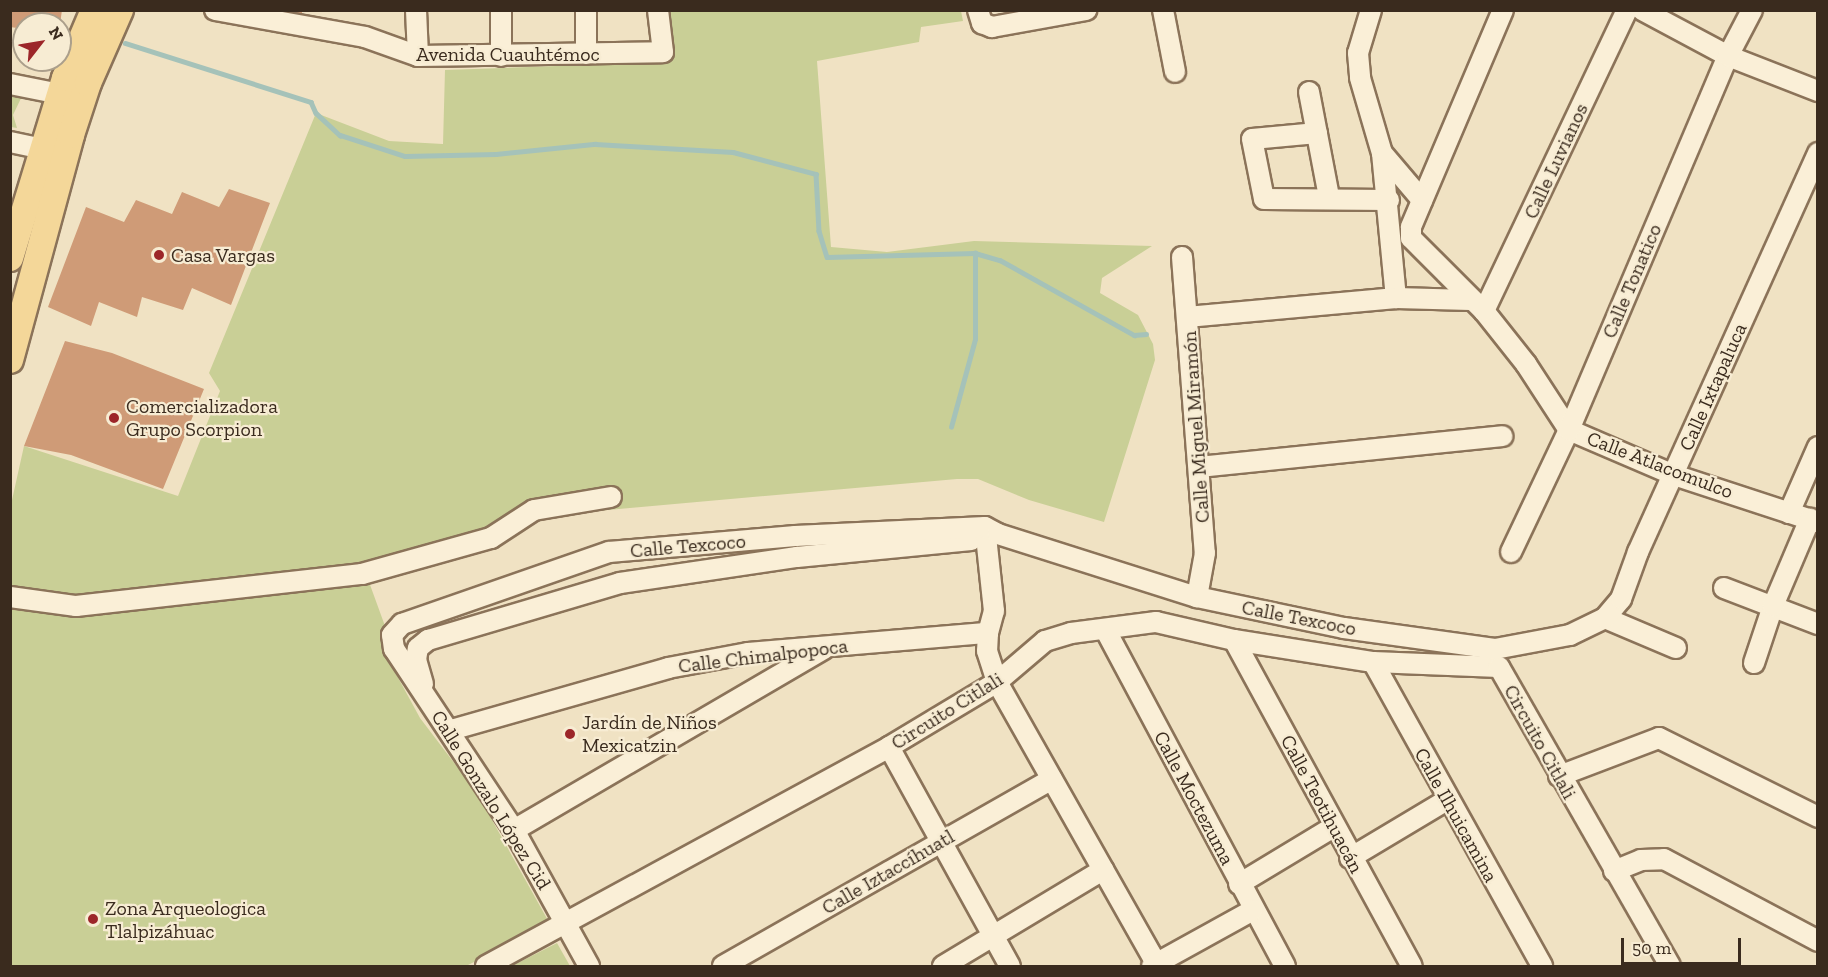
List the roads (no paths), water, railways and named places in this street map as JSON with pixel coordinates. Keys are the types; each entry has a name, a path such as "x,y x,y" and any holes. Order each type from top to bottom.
{"main road":[{"path":"10,258 60,94 94,10"},
{"path":"10,360 71,135 88,83 120,10"}],"street":[{"name":"Avenida Cuauhtémoc","path":"215,10 365,37 418,56 663,52 658,10"},
{"path":"416,10 418,56"},
{"path":"501,10 501,56"},
{"path":"586,10 586,54"},
{"path":"978,14 992,27 1086,10"},
{"path":"1163,10 1174,72"},
{"path":"1371,10 1363,29 1358,62 1382,153 1389,200 1396,298"},
{"path":"1382,153 1422,200 1503,10"},
{"name":"Calle Luvianos","path":"1477,305 1627,10"},
{"path":"1642,10 1728,56 1818,91"},
{"name":"Calle Tonatico","path":"1511,552 1569,430 1728,56 1752,10"},
{"path":"10,84 60,94"},
{"path":"1309,92 1329,197"},
{"path":"1317,133 1252,139 1264,199 1329,197 1389,200"},
{"path":"10,142 44,149"},
{"name":"Calle Ixtapaluca","path":"1605,618 1621,598 1818,153"},
{"name":"Calle Atlacomulco","path":"1422,200 1411,227 1411,238 1477,305 1526,364 1569,430 1674,475 1814,520"},
{"name":"Calle Miguel Miramón","path":"1182,257 1205,553 1197,597"},
{"path":"1187,317 1396,298 1477,305"},
{"path":"1199,467 1502,436"},
{"path":"1790,513 1818,447"},
{"path":"10,597 76,606 362,574 491,538 534,510 611,497"},
{"path":"1754,663 1773,606 1814,520"},
{"path":"989,533 994,611 988,633 987,651 997,682 1155,966 1252,910"},
{"name":"Calle Texcoco","path":"428,701 417,660 418,648 428,640 620,583 797,557 989,533"},
{"name":"Calle Texcoco","path":"392,635 402,624 609,552 795,536 989,533 1197,597 1344,628 1495,649 1538,644 1570,635 1605,618"},
{"path":"1724,588 1818,624"},
{"path":"1605,618 1676,648"},
{"name":"Circuito Citlali","path":"486,966 566,926 889,747 997,682 1045,640 1156,622 1234,640 1372,662 1499,667 1614,871 1662,964"},
{"name":"Calle Moctezuma","path":"1105,629 1252,910 1285,966"},
{"name":"Calle Chimalpopoca","path":"451,730 668,668 748,653 988,633"},
{"name":"Calle Gonzalo López Cid","path":"392,635 394,649 428,701 451,730 514,830 589,966"},
{"name":"Calle Teotihuacán","path":"1234,640 1350,858 1412,966"},
{"path":"514,830 829,646"},
{"name":"Calle Ilhuicamina","path":"1372,662 1447,800 1542,966"},
{"path":"1559,776 1659,738 1818,817"},
{"path":"889,747 1010,966"},
{"name":"Calle Iztaccíhuatl","path":"723,966 1052,779"},
{"path":"1350,858 1447,800"},
{"path":"1239,884 1335,826"},
{"path":"1614,871 1641,860 1664,859 1818,941"},
{"path":"943,966 994,938 1103,870"}],"waterway":[{"path":"125,43 311,102 316,113 340,135 405,156 496,154 595,144 733,152 816,174 819,231 827,257 975,253 1000,260 1134,335 1146,334"},
{"path":"951,427 975,339 975,253"}],"place":[{"name":"Casa Vargas","path":"159,255"},
{"name":"Comercializadora Grupo Scorpion","path":"114,418"},
{"name":"Jardín de Niños Mexicatzin","path":"570,734"},
{"name":"Zona Arqueologica Tlalpizáhuac","path":"93,919"}]}
